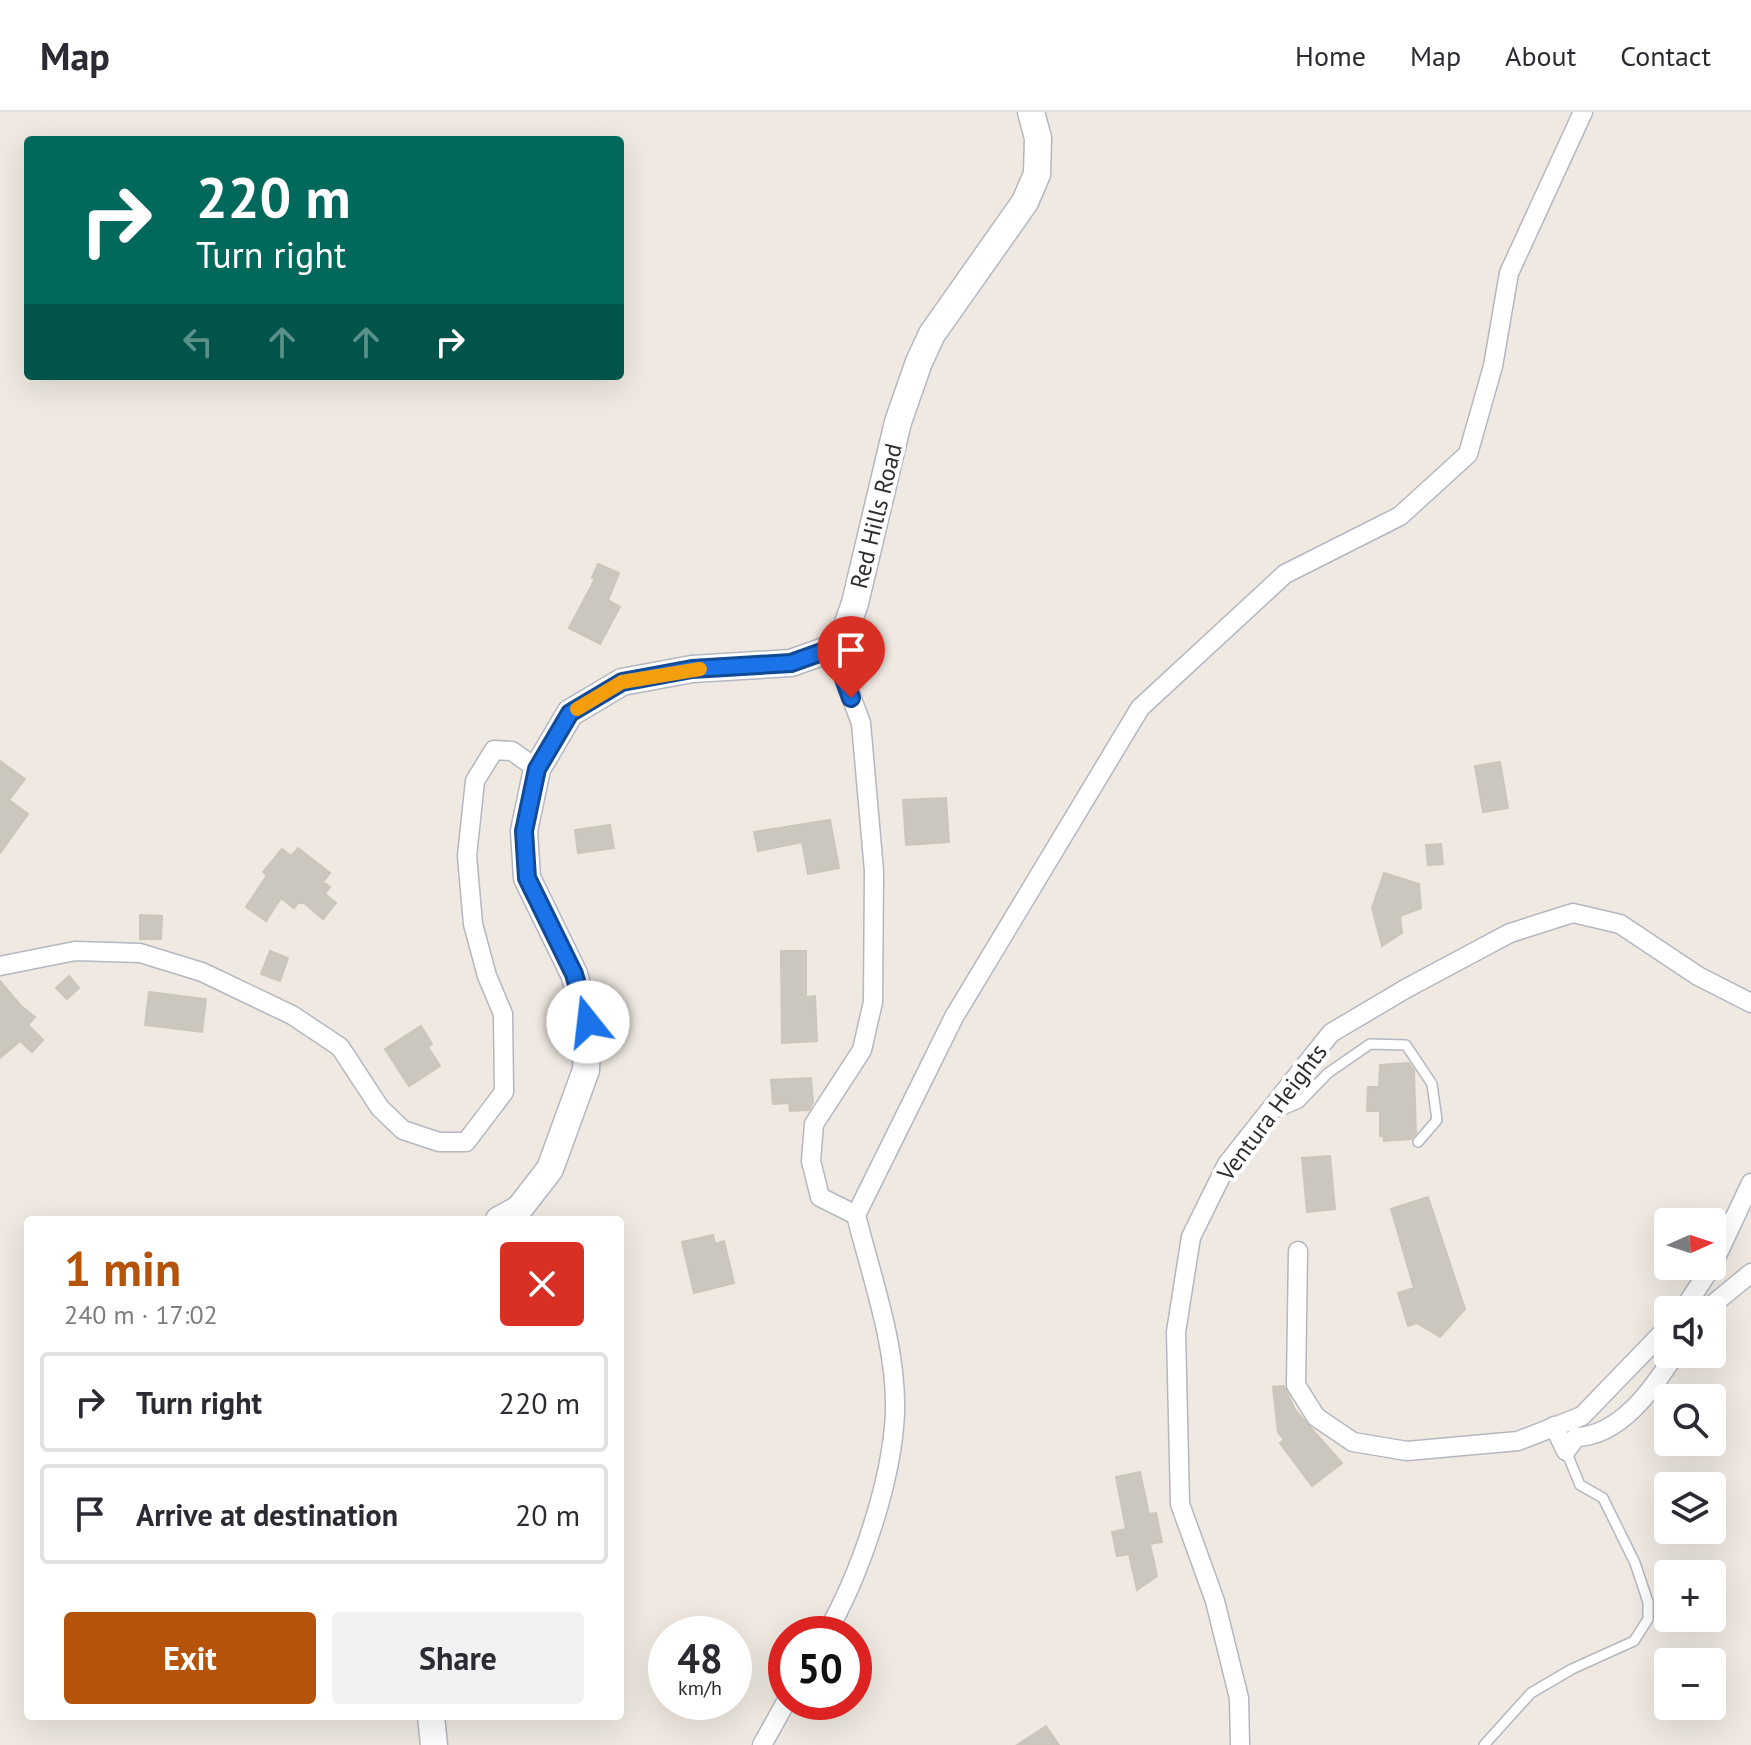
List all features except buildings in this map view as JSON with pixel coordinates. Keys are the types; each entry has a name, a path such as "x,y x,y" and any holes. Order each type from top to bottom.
{"main road":[{"name":"Red Hills Road","path":"833,648 847,626 855,603 898,422 919,362 932,334 1025,202 1037,174 1038,138 1031,112"},
{"path":"506,1216 519,1209 550,1169 586,1070 588,1022 574,974 527,878 524,831 537,769 570,713 622,682 692,669 791,663 833,648"},
{"path":"431,1720 434,1745"}],"street":[{"path":"836,1616 845,1601 879,1506 895,1414 888,1343 856,1215 954,1017 1140,708 1285,574 1400,516 1468,454 1493,366 1509,273 1583,112"},
{"path":"833,648 861,723 874,871 873,1002 862,1050 814,1124 811,1161 820,1197 856,1215"},
{"path":"0,966 75,951 140,953 202,972 292,1015 340,1047 380,1108 403,1130 439,1142 466,1142 504,1092 503,1014 487,976 473,924 467,856 475,781 494,750 512,751 537,769"},
{"name":"Ventura Heights","path":"1240,1745 1239,1698 1215,1601 1180,1504 1176,1332 1191,1237 1227,1164 1331,1033 1510,933 1573,913 1620,924 1698,976 1751,1003"},
{"path":"1726,1236 1751,1183"},
{"path":"1298,1251 1296,1385 1316,1417 1353,1442 1407,1451 1518,1441 1582,1416 1654,1341"},
{"path":"1723,1296 1751,1273"},
{"path":"1554,1426 1566,1451 1576,1437 1594,1437 1613,1427 1666,1368"},
{"path":"762,1745 776,1720"}],"lane":[{"path":"1262,1119 1299,1103 1328,1073 1370,1044 1406,1045 1432,1084 1437,1120 1418,1142"},
{"path":"1484,1745 1531,1693 1572,1669 1634,1641 1648,1619 1648,1602 1635,1563 1603,1498 1580,1485 1566,1451"}],"slow traffic":[{"path":"577,709 622,682 700,669"}],"route":[{"path":"588,1022 574,974 527,878 524,831 537,769 570,713 622,682 692,669 791,663 833,648 851,698"}]}
